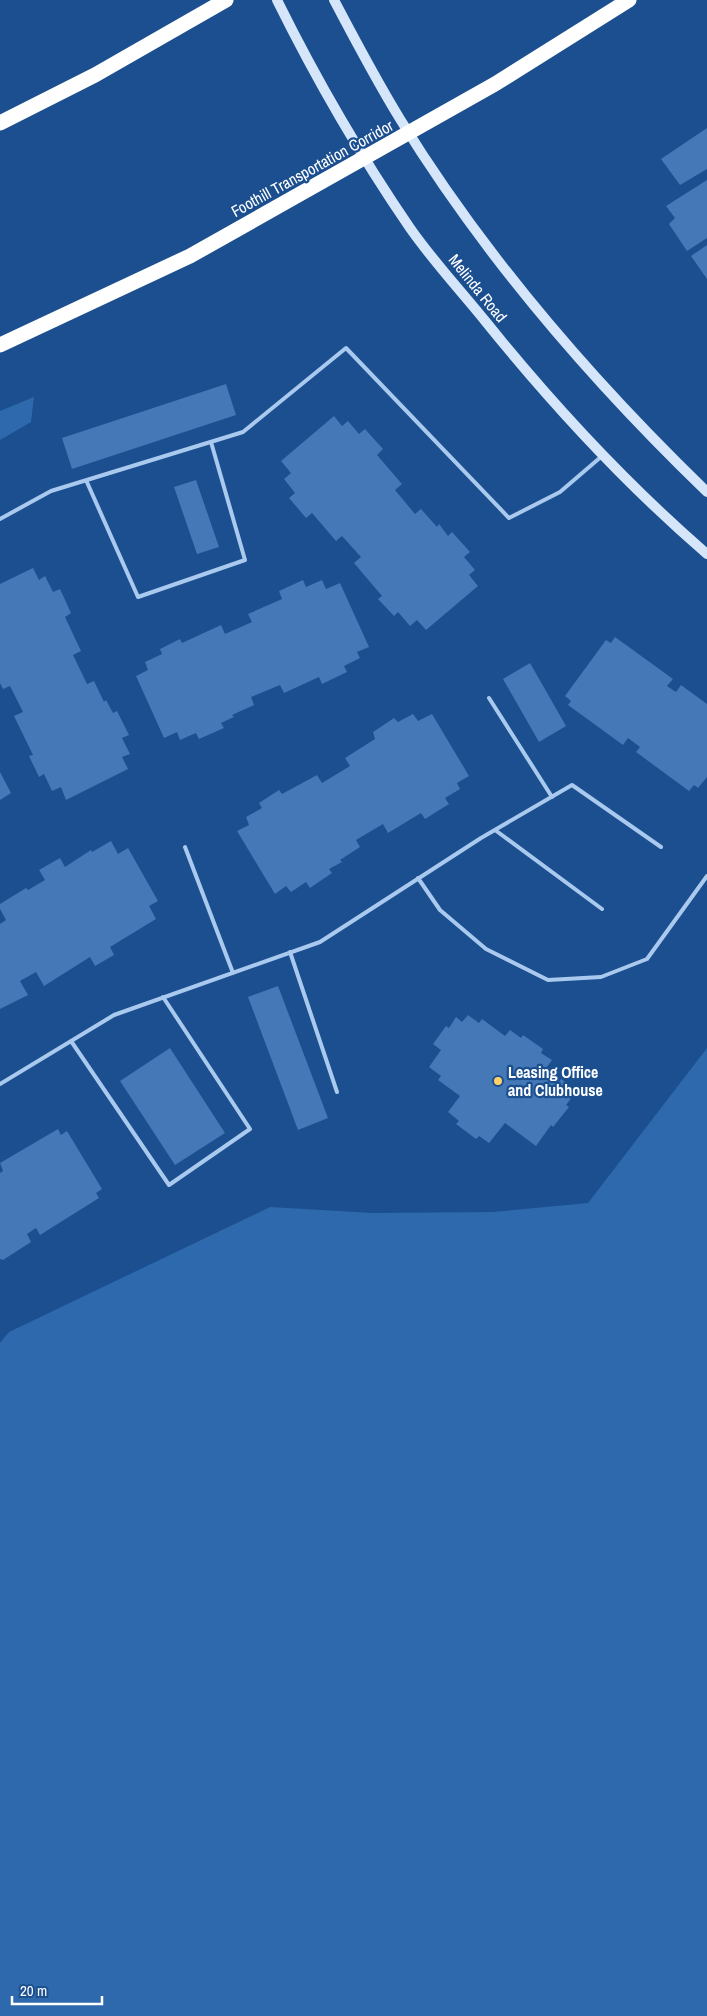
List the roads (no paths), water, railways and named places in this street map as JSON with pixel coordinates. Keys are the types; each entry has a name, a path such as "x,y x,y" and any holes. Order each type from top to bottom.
{"highway":[{"path":"0,123 95,75 226,0"},
{"name":"Foothill Transportation Corridor","path":"0,345 190,256 496,84 629,0"}],"main road":[{"name":"Melinda Road","path":"277,0 327,98 411,229 524,369 602,456 707,554"},
{"name":"Melinda Road","path":"334,0 400,119 437,176 522,291 611,395 707,492"}],"lane":[{"path":"0,519 51,491 243,432 346,348 510,518 560,492 602,456"},
{"path":"86,480 138,597 245,560 211,442"},
{"path":"489,698 552,797"},
{"path":"0,1084 114,1015 320,942 495,830 572,786 661,847"},
{"path":"495,830 602,909"},
{"path":"185,847 233,973"},
{"path":"418,878 440,910 486,949 548,980 602,977 647,959 707,876"},
{"path":"290,952 337,1092"},
{"path":"71,1041 169,1185 250,1128 163,998"}],"place":[{"name":"Leasing Office and Clubhouse","path":"498,1081"}]}
